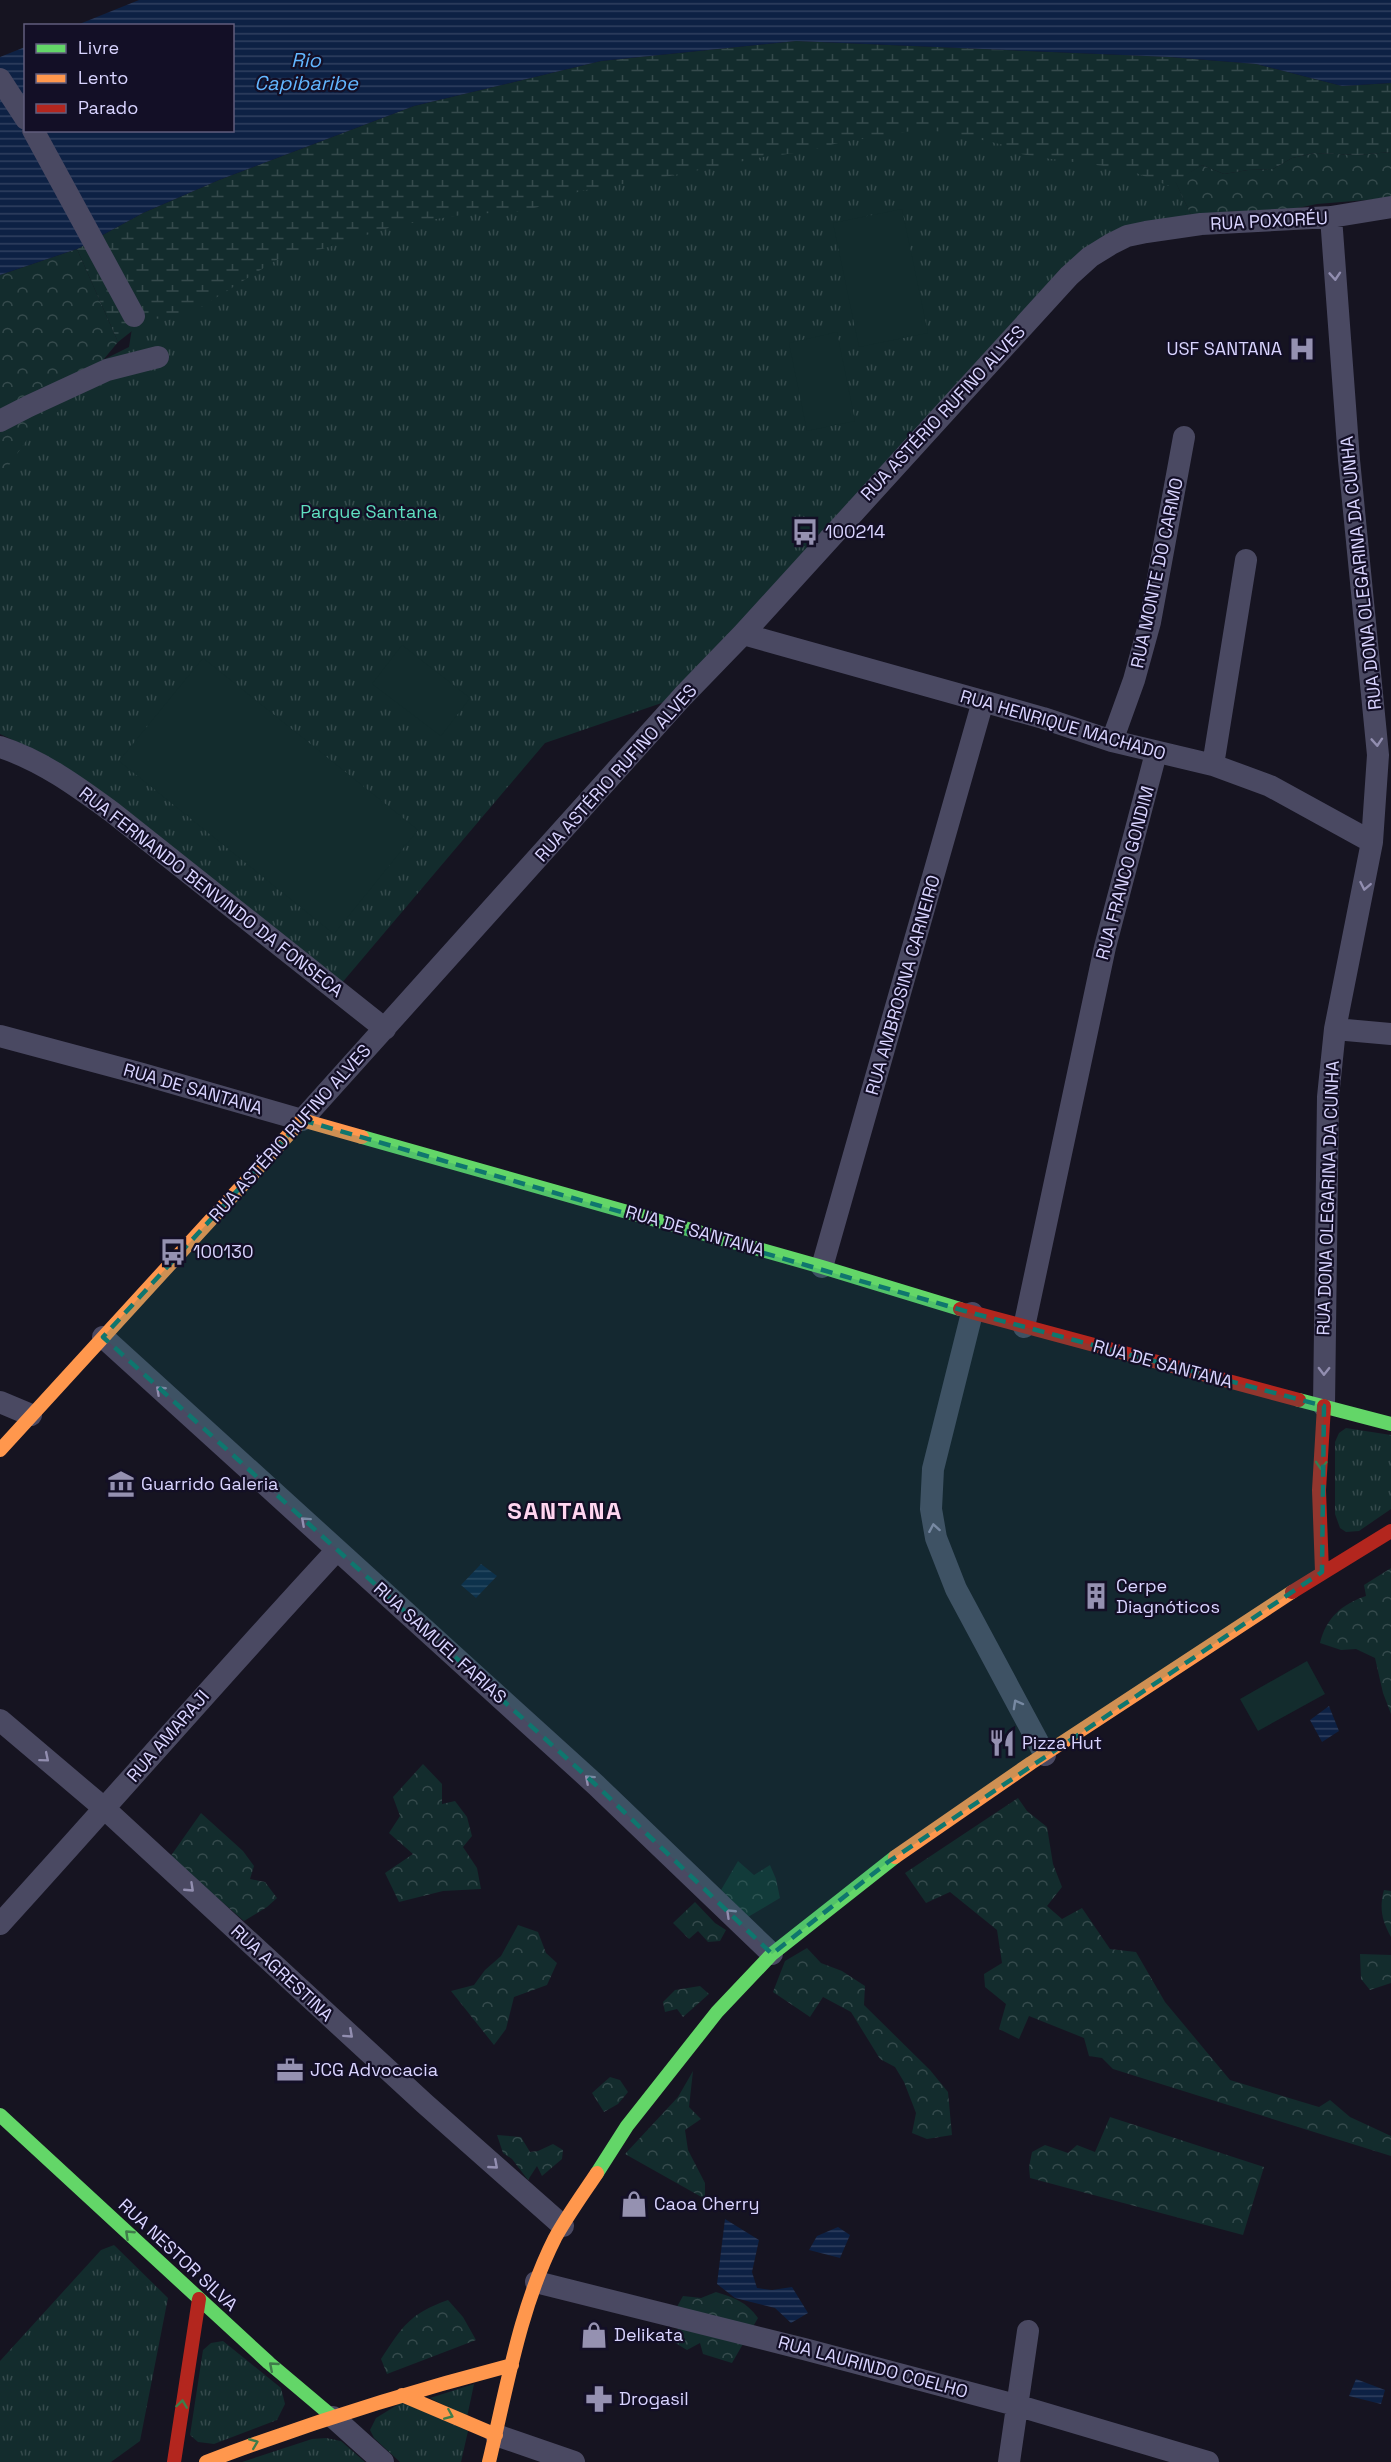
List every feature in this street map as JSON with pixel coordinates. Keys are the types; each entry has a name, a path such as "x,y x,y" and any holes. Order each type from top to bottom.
{"street":[{"path":"0,79 24,116"},
{"path":"34,132 134,316"},
{"name":"RUA POXORÉU","path":"1146,232 1201,224 1331,218 1391,207"},
{"name":"RUA DONA OLEGARINA DA CUNHA","path":"1322,1572 1319,1490 1324,1406 1328,1096 1335,1029 1372,843 1378,755 1348,448 1331,218"},
{"name":"RUA ASTÉRIO RUFINO ALVES","path":"0,1450 386,1029 683,696 743,634 1069,276 1090,257 1111,244 1127,236 1146,232"},
{"path":"0,422 37,402 107,370 158,357"},
{"name":"RUA MONTE DO CARMO","path":"1112,741 1134,680 1150,622 1184,437"},
{"path":"1213,765 1246,560"},
{"name":"RUA HENRIQUE MACHADO","path":"743,634 983,701 1112,741 1213,765 1270,786 1372,843"},
{"name":"RUA AMBROSINA CARNEIRO","path":"822,1268 983,701"},
{"name":"RUA FERNANDO BENVINDO DA FONSECA","path":"0,747 37,763 72,783 112,812 386,1029"},
{"name":"RUA FRANCO GONDIM","path":"1024,1327 1105,947 1156,753"},
{"path":"1335,1029 1391,1034"},
{"name":"RUA DE SANTANA","path":"0,1036 142,1074 972,1313 1391,1424"},
{"path":"972,1313 933,1469 931,1509 936,1538 956,1589 1045,1755"},
{"name":"RUA SAMUEL FARIAS","path":"103,1337 604,1793 772,1954"},
{"path":"0,1402 31,1415"},
{"path":"489,2462 512,2365 536,2282 563,2226 627,2126 717,2012 772,1954 888,1862 1322,1572 1391,1531"},
{"name":"RUA AMARAJI","path":"0,1924 105,1809 217,1679 337,1550"},
{"name":"RUA AGRESTINA","path":"0,1720 105,1809 407,2088 563,2226"},
{"name":"RUA NESTOR SILVA","path":"0,2115 199,2299 333,2417"},
{"name":"RUA LAURINDO COELHO","path":"536,2282 1016,2405 1208,2462"},
{"path":"174,2462 199,2299"},
{"path":"1009,2462 1028,2331"},
{"path":"206,2462 220,2459 289,2431 402,2395 512,2365"},
{"path":"289,2431 293,2408 290,2380"},
{"path":"402,2395 496,2435 574,2462"},
{"path":"333,2417 383,2462"}],"highlighted area":[{"path":"302,1120 972,1313 1324,1406 1322,1572 888,1862 772,1954 596,1785 103,1337"}],"green space":[{"path":"796,41 1170,57 1256,64 1342,86 1391,83 1391,152 1357,155 1315,153 1292,158 1273,169 1224,174 1202,165 1169,186 1126,169 1021,154 1004,145 948,132 918,130 580,191 548,205 515,212 468,214 398,225 322,249 286,254 198,309 169,320 134,316 132,331 118,342 77,249 143,213 219,180 414,106 601,61"},
{"name":"Parque Santana","path":"1030,104 1173,176 1191,215 1106,251 682,696 545,743 341,984 43,754 0,734 0,426 101,361 129,347 134,316 105,262"},
{"path":"1391,152 1391,198 1317,204 1283,211 1191,215 1175,181 1202,165 1224,174 1273,169 1292,158 1315,153 1357,155"},
{"path":"902,209 928,333 859,347 833,223"},
{"path":"77,249 118,342 66,405 31,434 0,478 0,275"},
{"path":"837,332 855,421 807,431 789,343"},
{"path":"402,645 470,698 441,736 372,684"},
{"path":"203,658 418,830 334,934 119,761"},
{"path":"1346,1428 1391,1435 1391,1509 1359,1531 1346,1532 1340,1528 1335,1514 1335,1442 1339,1433"},
{"path":"1391,1568 1391,1714 1383,1693 1375,1658 1356,1649 1341,1650 1320,1643 1326,1626 1336,1613 1366,1596 1364,1585"},
{"path":"1307,1661 1325,1694 1258,1731 1240,1699"},
{"path":"423,1764 442,1784 442,1804 455,1801 467,1817 472,1836 463,1847 477,1868 481,1889 443,1891 399,1902 385,1873 413,1854 389,1833 400,1816 393,1797"},
{"path":"1018,1798 1027,1811 1047,1827 1053,1864 1062,1887 1047,1906 1062,1919 1082,1908 1110,1949 1136,1952 1165,2002 1230,2080 1319,2107 1330,2100 1350,2117 1391,2136 1391,2156 1113,2069 1102,2058 1089,2056 1084,2038 1029,2016 1019,2039 999,2029 1006,2004 985,1987 984,1974 1002,1963 997,1930 950,1892 926,1903 905,1873"},
{"path":"201,1813 243,1851 254,1866 250,1879 265,1882 277,1898 244,1921 170,1857"},
{"path":"738,1861 754,1875 770,1865 780,1898 748,1917 721,1890"},
{"path":"1384,1890 1391,1891 1391,1937 1382,1914"},
{"path":"695,1902 715,1923 726,1930 720,1941 708,1942 698,1931 689,1939 673,1923"},
{"path":"518,1925 538,1932 546,1953 557,1963 547,1985 514,1997 506,2029 494,2045 451,1991 474,1985 485,1970 501,1956"},
{"path":"807,1948 821,1963 842,1971 865,1986 864,2005 930,2070 948,2092 952,2135 927,2139 912,2133 916,2113 904,2082 895,2067 880,2059 851,2012 823,1997 810,2017 773,1992 785,1961"},
{"path":"1360,1954 1391,1955 1391,1983 1370,1990 1361,1979"},
{"path":"700,1986 709,1994 683,2017 677,2009 665,2012 663,2002 675,1990"},
{"path":"693,2071 689,2107 701,2119 685,2130 688,2150 705,2183 705,2199 625,2154 678,2097"},
{"path":"610,2077 620,2080 628,2092 618,2104 604,2112 592,2093"},
{"path":"1110,2117 1264,2167 1243,2235 1030,2178 1029,2167 1032,2152 1045,2145 1068,2153 1077,2145 1095,2152"},
{"path":"497,2135 521,2137 530,2152 553,2144 563,2150 562,2159 542,2176 537,2166 528,2180 512,2159 503,2153"},
{"path":"114,2245 168,2298 140,2441 111,2462 0,2462 0,2361 101,2250"},
{"path":"716,2292 739,2301 758,2318 732,2363 703,2354 700,2343 687,2350 672,2341 678,2329 669,2321 683,2296 701,2298"},
{"path":"448,2300 463,2317 476,2340 387,2374 381,2359 408,2322 424,2310"},
{"path":"223,2341 281,2388 285,2404 277,2420 214,2444 198,2442 190,2435 203,2350 211,2343"},
{"path":"474,2384 467,2417 430,2398"},
{"path":"402,2402 468,2431 461,2462 400,2462 374,2438 370,2430 376,2418"},
{"path":"326,2438 341,2441 365,2462 242,2462 312,2439"}],"water":[{"name":"Rio Capibaribe","path":"139,0 1391,0 1391,83 1342,86 1256,64 1170,57 796,41 601,61 414,106 219,180 143,213 77,249 0,275 0,57 24,47 24,132 234,132 234,24 79,24"},
{"path":"481,1564 497,1576 476,1598 461,1585"},
{"path":"1329,1706 1339,1731 1322,1742 1310,1720"},
{"path":"725,2219 759,2240 752,2272 757,2288 772,2290 792,2287 808,2313 791,2323 775,2308 735,2298 717,2284"},
{"path":"838,2227 850,2235 840,2258 809,2250 817,2236"},
{"path":"1356,2379 1385,2390 1381,2404 1349,2396"}],"traffic: fast":[{"path":"362,1137 822,1267 960,1309"},
{"path":"1299,1400 1391,1424"},
{"path":"597,2173 627,2126 717,2012 772,1954 895,1857"},
{"path":"0,2115 269,2363 333,2417"}],"traffic: slow":[{"path":"0,1450 302,1120 362,1137"},
{"path":"895,1857 1031,1763 1292,1592"},
{"path":"489,2462 523,2319 532,2292 555,2238 597,2173"},
{"path":"206,2462 358,2409 512,2365"},
{"path":"402,2395 496,2435"}],"traffic: jam":[{"path":"960,1309 1299,1400"},
{"path":"1322,1572 1319,1490 1324,1406"},
{"path":"1292,1592 1391,1531"},
{"path":"174,2462 199,2299"}],"place":[{"name":"USF SANTANA","path":"1302,349"},
{"name":"100214","path":"805,532"},
{"name":"100130","path":"173,1252"},
{"name":"Guarrido Galeria","path":"121,1484"},
{"name":"Cerpe Diagnóticos","path":"1096,1596"},
{"name":"Pizza Hut","path":"1002,1743"},
{"name":"JCG Advocacia","path":"290,2070"},
{"name":"Caoa Cherry","path":"634,2204"},
{"name":"Delikata","path":"594,2335"},
{"name":"Drogasil","path":"599,2399"}],"district":[{"name":"SANTANA","path":"565,1511"}]}
